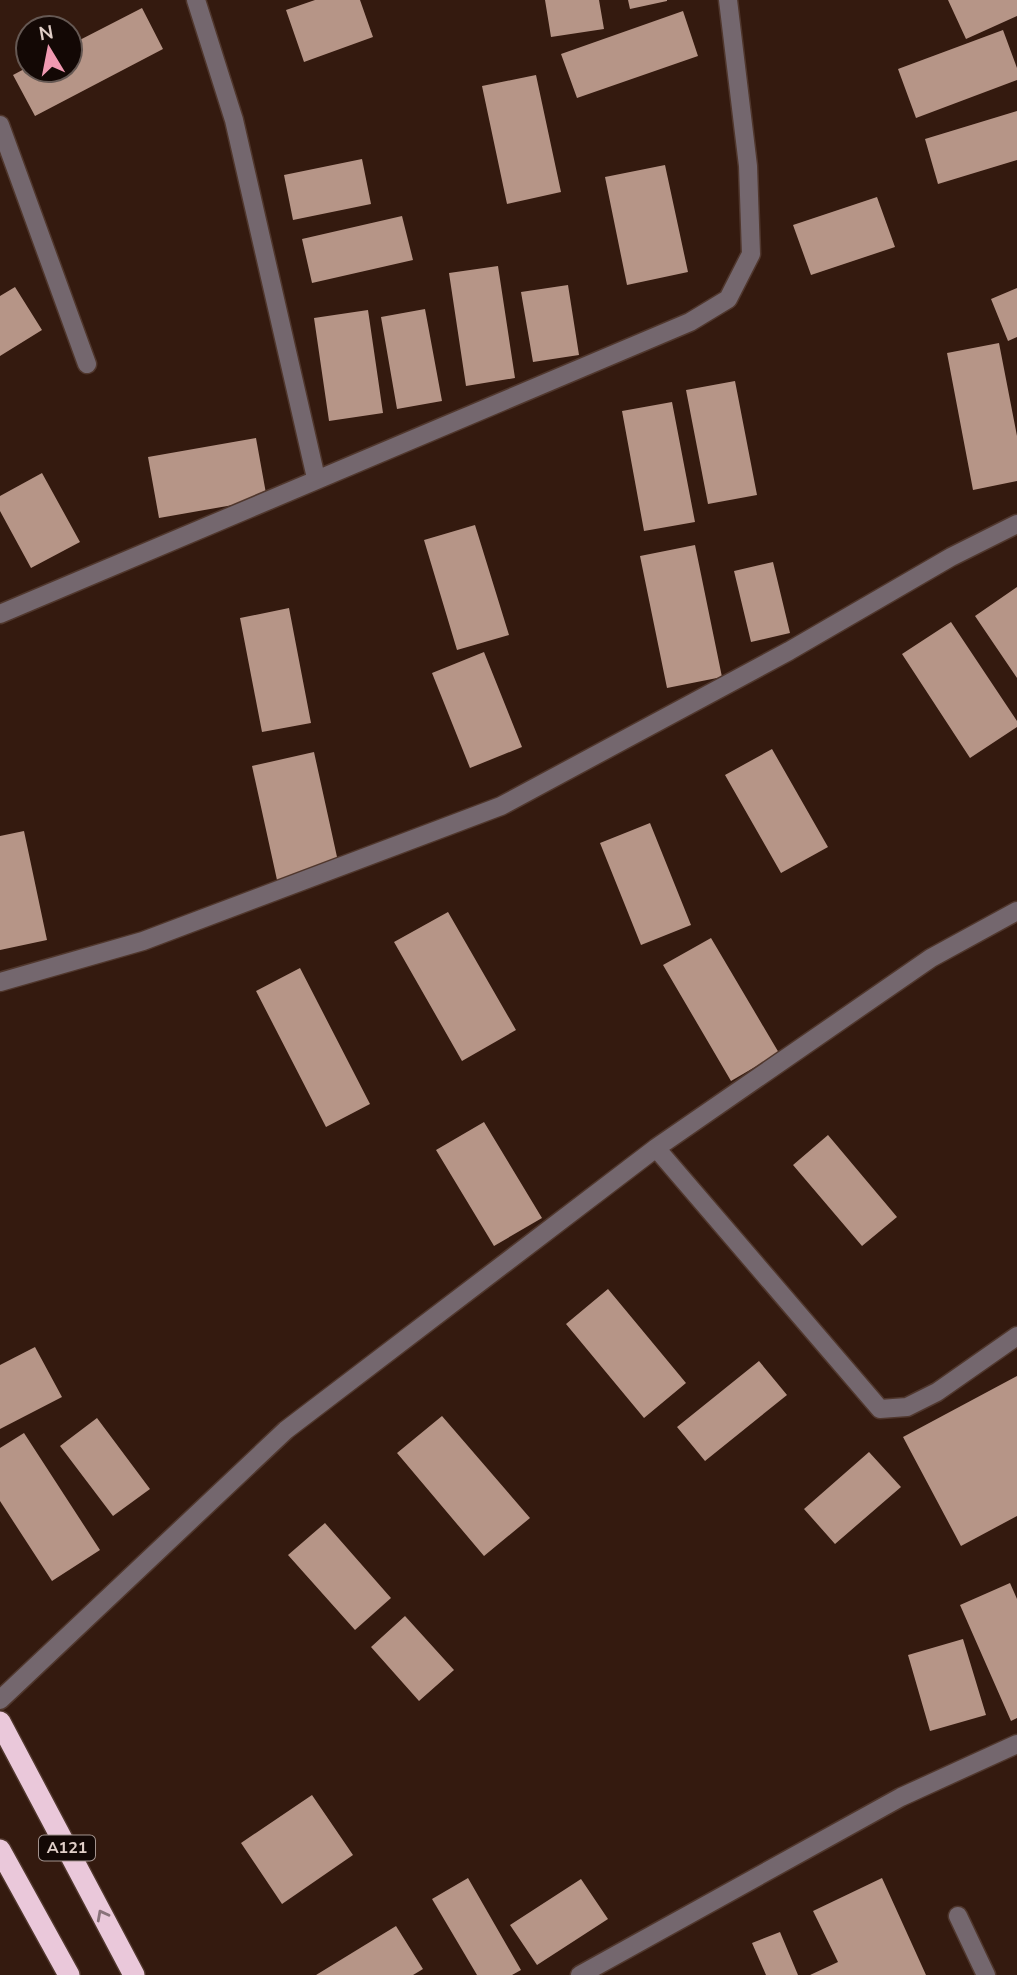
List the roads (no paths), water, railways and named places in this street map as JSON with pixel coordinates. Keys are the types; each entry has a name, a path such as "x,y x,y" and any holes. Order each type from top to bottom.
{"highway":[{"name":"A121","path":"0,1722 134,1975"},
{"path":"0,1850 69,1975"}],"street":[{"path":"196,0 234,120 316,478"},
{"path":"0,614 690,322 729,299 751,254 748,166 728,0"},
{"path":"0,125 87,364"},
{"path":"0,982 143,941 501,806 789,651 951,557 1017,524"},
{"path":"0,1700 286,1430 656,1148 931,958 1017,911"},
{"path":"656,1148 880,1409 907,1407 937,1392 1017,1336"},
{"path":"580,1975 901,1797 1017,1744"},
{"path":"958,1916 986,1975"}]}
